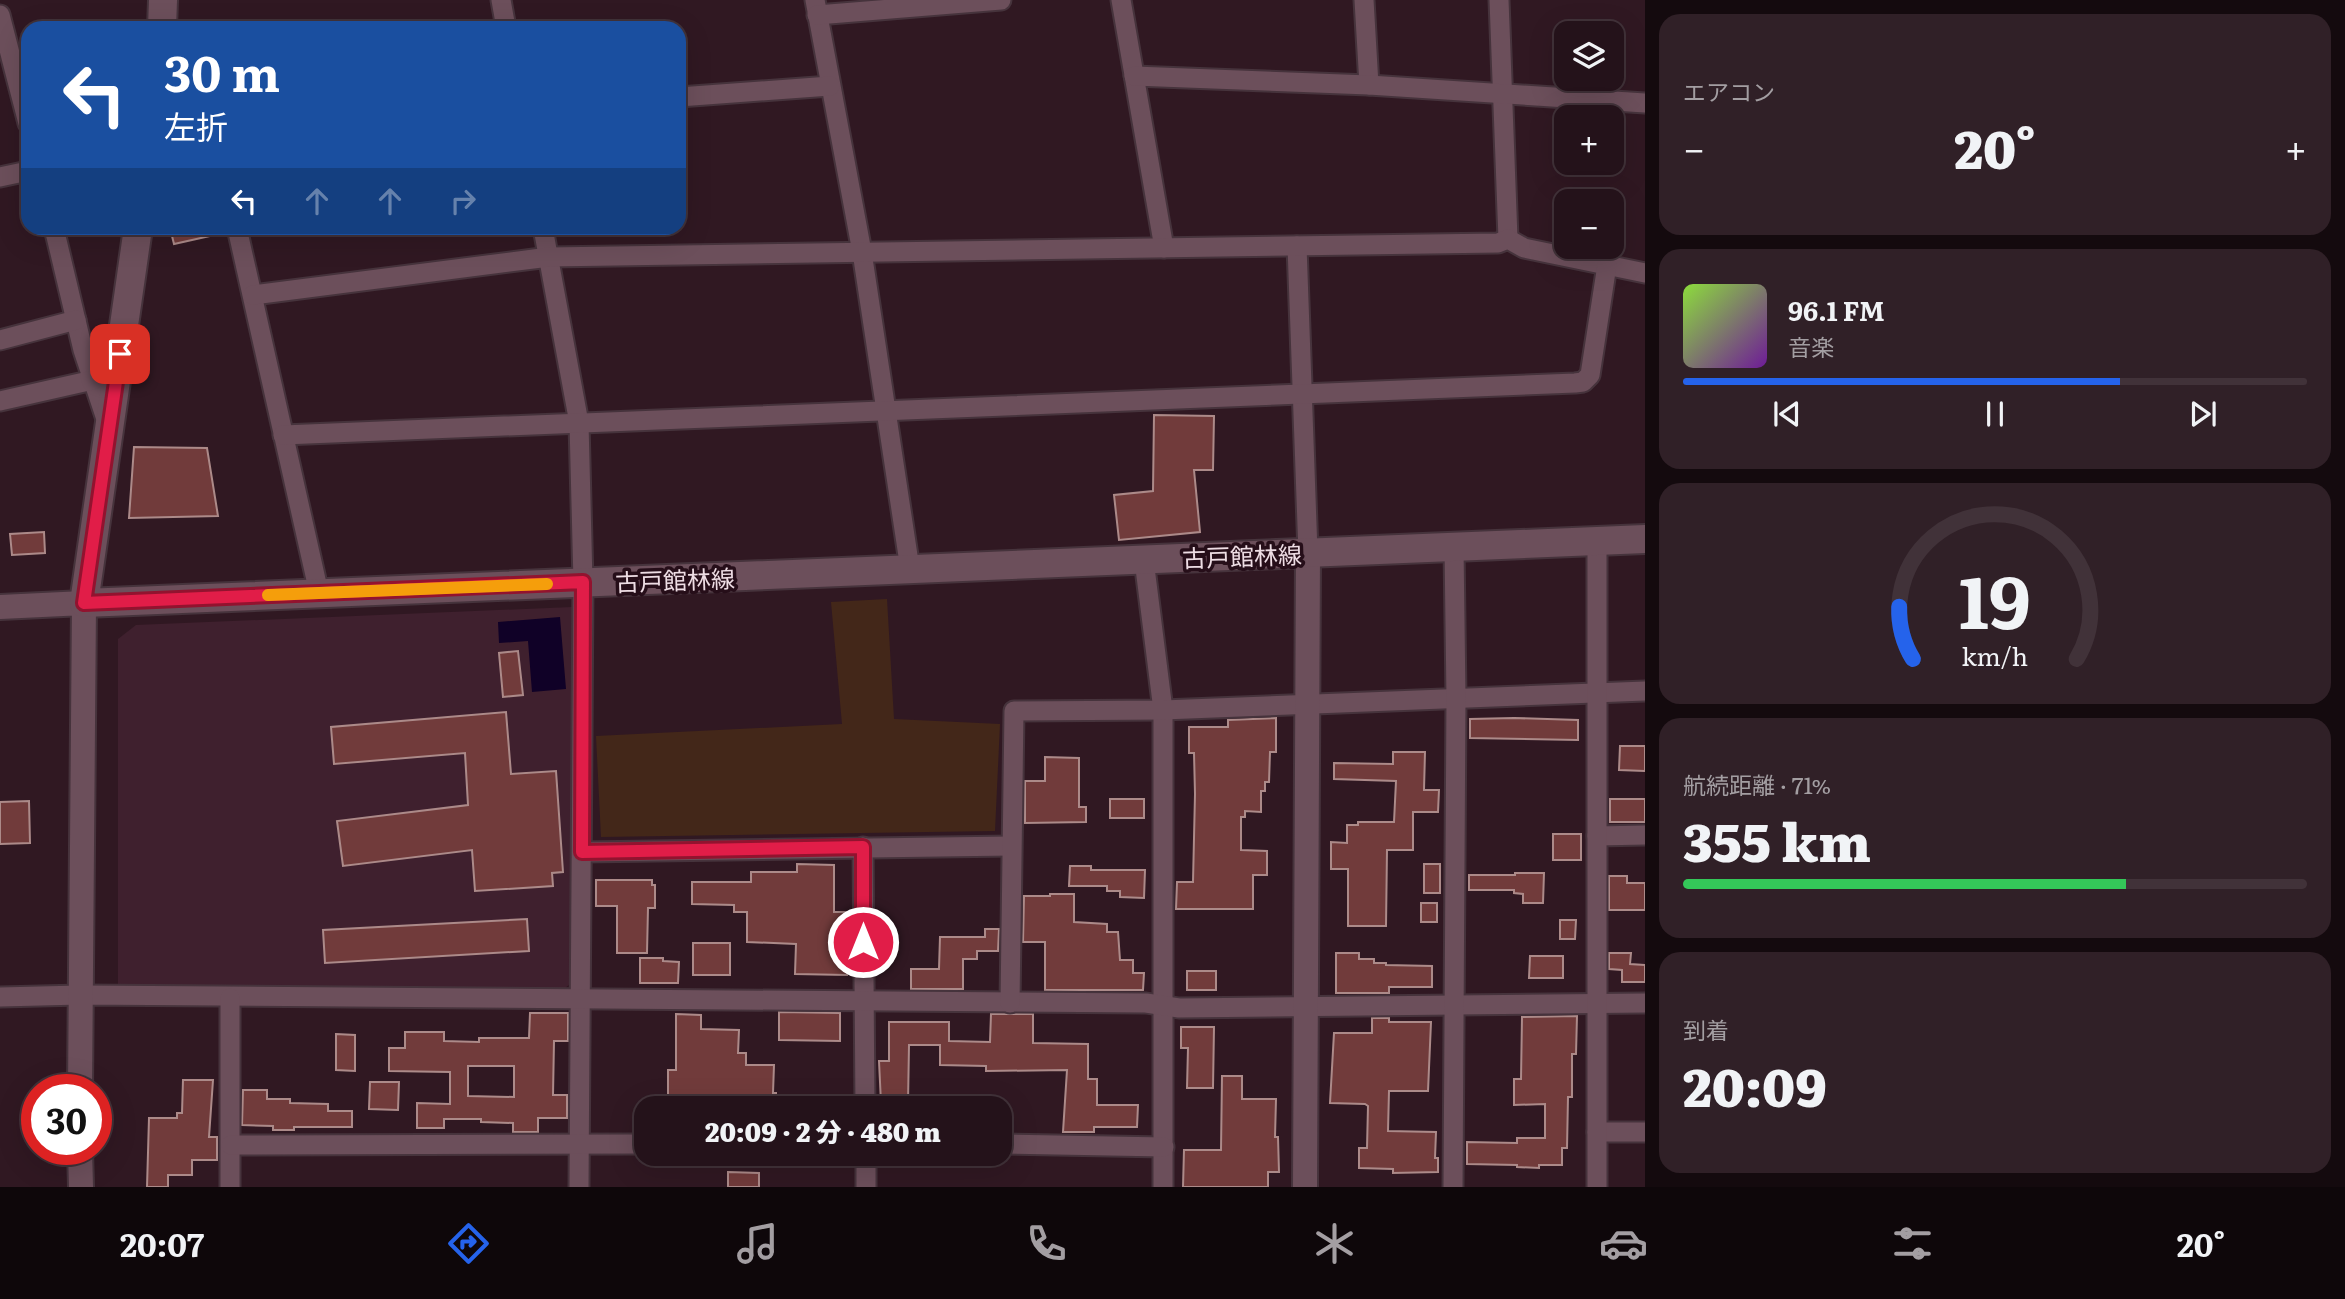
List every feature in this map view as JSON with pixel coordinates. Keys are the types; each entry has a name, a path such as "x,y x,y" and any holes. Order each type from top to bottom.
{"main road":[{"path":"84,603 137,235"},
{"name":"古戸館林線","path":"84,603 1645,539"}],"street":[{"path":"501,0 505,21"},
{"path":"910,569 862,252 816,8 1002,0"},
{"path":"1121,0 1164,248"},
{"path":"1364,0 1368,85"},
{"path":"1499,0 1508,239"},
{"path":"0,15 21,96"},
{"path":"1134,76 1368,85 1645,103"},
{"path":"686,96 830,86"},
{"path":"0,177 21,172"},
{"path":"56,235 76,320 110,430"},
{"path":"239,235 319,593"},
{"path":"544,235 579,423 583,582 579,1187"},
{"path":"253,295 549,257 1498,243 1508,239"},
{"path":"1508,239 1524,248 1645,273"},
{"path":"1297,246 1308,553 1305,1187"},
{"path":"283,435 1583,382 1590,375 1607,265"},
{"path":"0,340 76,320"},
{"path":"0,401 93,380"},
{"path":"1597,541 1597,1187"},
{"path":"1453,1187 1456,698 1454,547"},
{"path":"1144,559 1163,710 1163,1187"},
{"path":"0,607 84,603 80,1074"},
{"path":"1010,1003 1014,711 1163,710 1645,691"},
{"path":"1597,836 1645,835"},
{"path":"582,852 1012,846"},
{"path":"863,847 865,1096"},
{"path":"0,997 80,995 1146,1003 1178,1008 1645,1003"},
{"path":"230,998 230,1187"},
{"path":"1597,1132 1645,1132"},
{"path":"230,1144 634,1144"},
{"path":"1012,1144 1164,1147"},
{"path":"80,1165 80,1187"},
{"path":"866,1166 866,1187"}],"shaded area":[{"path":"887,599 894,719 1000,724 995,831 601,837 596,736 842,724 831,602"},
{"path":"572,607 571,983 562,991 118,986 118,639 136,625"},
{"path":"560,617 566,689 532,692 528,641 499,643 498,622"}],"building":[{"path":"172,235 214,235 174,244"},
{"path":"1154,415 1214,416 1213,470 1194,470 1200,532 1119,540 1114,495 1153,491"},
{"path":"134,447 207,448 218,516 129,518"},
{"path":"44,532 45,553 12,555 10,534"},
{"path":"518,651 523,695 503,697 499,653"},
{"path":"506,712 511,774 556,771 563,872 552,873 553,886 475,891 472,850 343,866 337,821 468,805 465,753 334,764 331,727"},
{"path":"1276,718 1276,752 1270,752 1269,782 1265,782 1265,791 1261,791 1261,812 1245,811 1245,817 1241,817 1241,850 1267,851 1267,875 1253,875 1253,909 1176,909 1177,882 1193,882 1194,753 1189,753 1189,727 1228,727 1228,720"},
{"path":"1470,719 1578,720 1578,740 1470,738"},
{"path":"1620,746 1645,746 1645,771 1619,770"},
{"path":"1393,752 1425,752 1424,790 1439,790 1438,812 1413,812 1413,850 1387,850 1386,926 1348,926 1348,869 1331,869 1331,842 1347,843 1347,825 1358,825 1358,822 1394,822 1396,781 1334,779 1334,763 1393,764"},
{"path":"1045,757 1079,758 1079,807 1086,807 1086,822 1025,823 1025,781 1045,781"},
{"path":"1110,799 1144,799 1144,818 1110,818"},
{"path":"1610,799 1645,799 1645,822 1610,822"},
{"path":"29,801 30,843 0,844 0,802"},
{"path":"1553,834 1581,834 1581,860 1553,860"},
{"path":"797,864 834,865 834,912 847,912 847,975 795,974 796,944 747,942 747,912 734,912 734,905 692,904 692,882 751,882 751,872 797,872"},
{"path":"1424,864 1440,864 1440,893 1424,893"},
{"path":"1070,866 1091,866 1091,870 1145,870 1144,898 1120,897 1120,891 1107,891 1107,886 1069,886"},
{"path":"1544,873 1543,903 1523,903 1523,894 1514,893 1514,890 1469,890 1469,875"},
{"path":"1609,876 1627,876 1627,883 1645,883 1645,910 1609,910"},
{"path":"596,880 652,880 652,885 655,885 655,908 648,908 647,953 617,953 617,906 596,906"},
{"path":"1074,894 1074,922 1107,924 1107,932 1118,932 1120,960 1133,960 1133,973 1144,973 1143,990 1045,990 1045,942 1023,942 1024,896"},
{"path":"1421,903 1437,903 1437,922 1421,922"},
{"path":"527,919 529,951 325,963 323,930"},
{"path":"1560,920 1576,920 1575,939 1560,939"},
{"path":"985,929 999,929 998,951 977,951 977,959 963,959 963,989 911,989 911,969 939,969 940,937 985,937"},
{"path":"693,943 730,943 730,975 693,975"},
{"path":"1336,953 1359,953 1359,959 1374,959 1374,963 1386,965 1432,966 1432,987 1389,987 1389,993 1336,993"},
{"path":"1609,953 1631,953 1630,964 1645,965 1645,982 1622,982 1622,970 1609,969"},
{"path":"1530,956 1563,956 1563,978 1529,978"},
{"path":"640,958 663,958 663,961 679,962 678,983 640,983"},
{"path":"1187,971 1216,971 1216,990 1187,990"},
{"path":"779,1012 840,1013 840,1041 779,1040"},
{"path":"530,1013 568,1013 568,1041 554,1041 553,1095 567,1095 567,1118 538,1118 538,1132 513,1132 513,1123 481,1122 481,1119 444,1119 444,1128 417,1128 417,1103 450,1104 450,1072 389,1071 389,1048 405,1048 405,1032 444,1032 444,1041 479,1042 479,1038 529,1038","holes":["468,1066 514,1066 514,1097 468,1096"]},
{"path":"676,1014 701,1015 701,1029 739,1030 738,1053 746,1053 746,1065 774,1065 773,1093 776,1093 776,1096 668,1096 668,1070 676,1070"},
{"path":"991,1014 1033,1014 1033,1043 1088,1044 1088,1079 1097,1079 1097,1105 1138,1105 1137,1127 1094,1127 1094,1132 1063,1132 1067,1070 986,1071 986,1066 940,1065 940,1045 909,1045 908,1096 881,1096 879,1061 889,1061 889,1022 949,1022 949,1041 990,1042"},
{"path":"1577,1016 1576,1054 1572,1054 1572,1097 1568,1097 1567,1148 1562,1148 1562,1165 1539,1165 1539,1168 1467,1164 1467,1142 1517,1143 1517,1138 1545,1138 1545,1104 1514,1105 1514,1079 1521,1079 1522,1017"},
{"path":"1372,1018 1389,1018 1389,1022 1431,1022 1428,1091 1389,1091 1388,1131 1436,1132 1435,1158 1438,1158 1438,1172 1393,1173 1393,1169 1359,1168 1359,1148 1367,1148 1368,1106 1330,1103 1334,1033 1372,1033"},
{"path":"1181,1027 1214,1027 1213,1088 1187,1088 1188,1048 1181,1048"},
{"path":"336,1034 355,1035 355,1071 336,1070"},
{"path":"1222,1076 1242,1076 1242,1099 1276,1099 1275,1137 1278,1137 1279,1172 1268,1172 1268,1187 1183,1187 1184,1150 1221,1150"},
{"path":"183,1080 213,1080 209,1137 217,1137 217,1160 192,1160 192,1175 168,1175 168,1187 147,1187 149,1118 177,1118 177,1113 182,1113"},
{"path":"370,1082 399,1082 398,1110 369,1109"},
{"path":"243,1090 267,1090 267,1099 290,1099 290,1103 328,1104 328,1111 352,1111 352,1127 294,1127 294,1130 273,1130 273,1126 242,1125"},
{"path":"728,1172 759,1173 759,1187 728,1187"}],"slow traffic":[{"path":"268,595 547,584"}],"route":[{"path":"120,354 84,603 583,582 582,852 863,847 863,942"}]}
